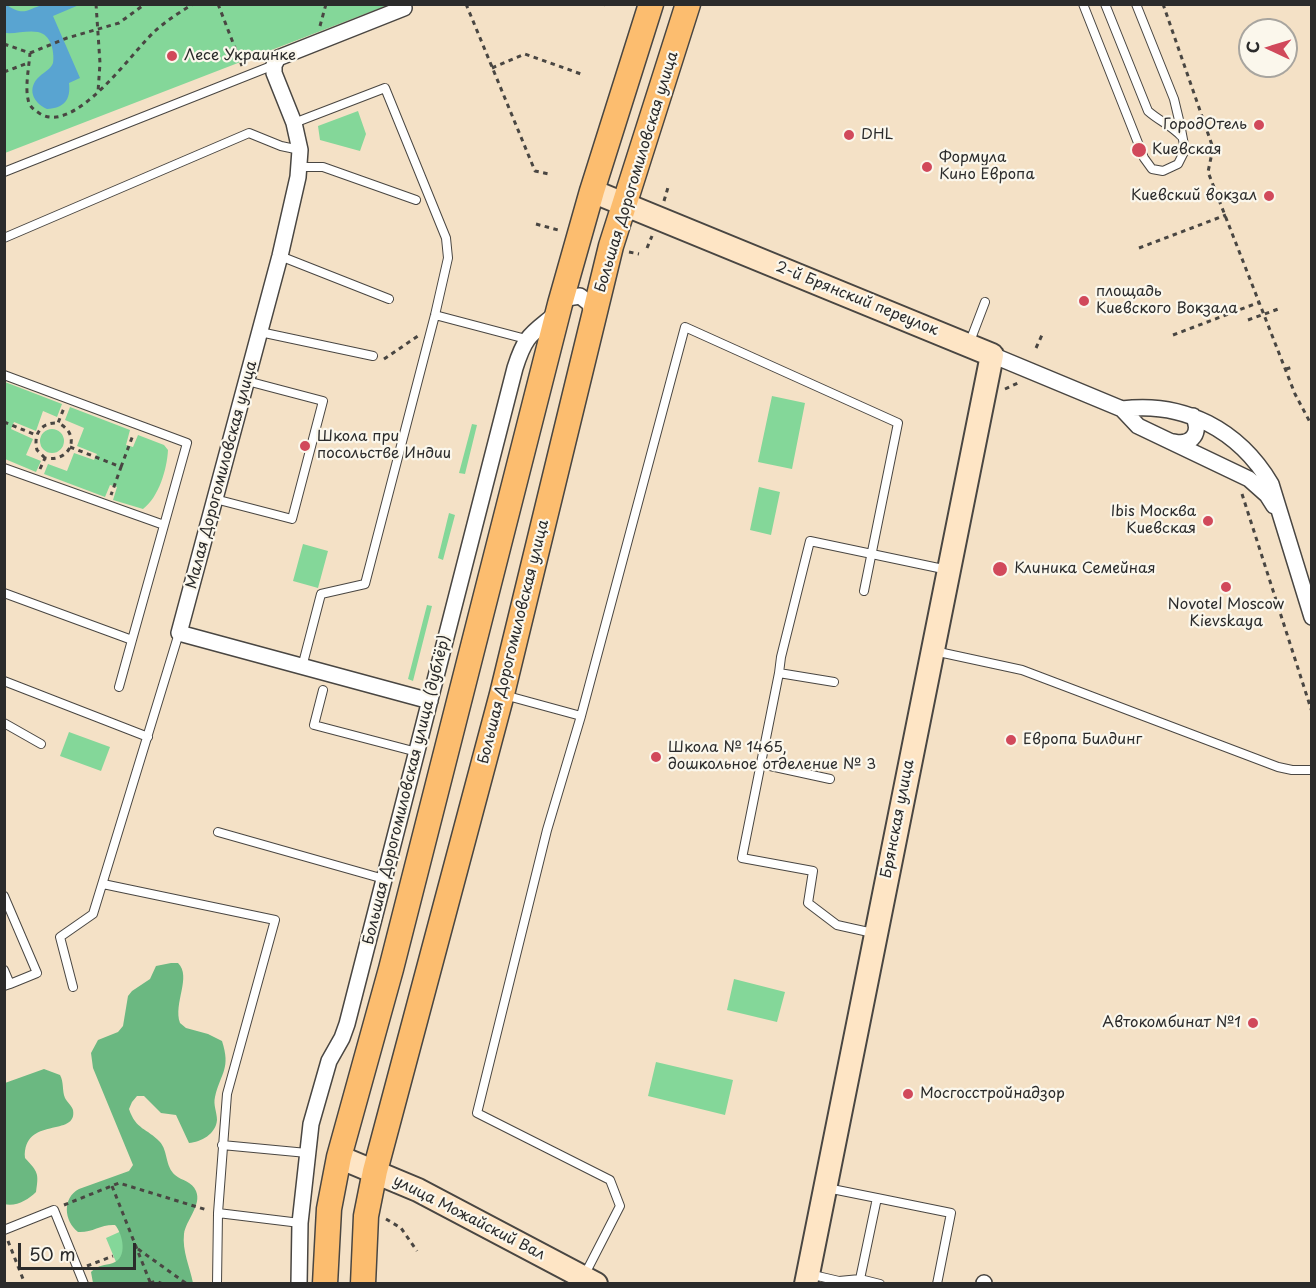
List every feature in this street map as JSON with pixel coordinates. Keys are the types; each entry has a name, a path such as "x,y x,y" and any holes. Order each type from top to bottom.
{"main road":[{"path":"325,1284 329,1209 339,1157 394,957 559,308 592,191 651,4"},
{"name":"Большая Дорогомиловская улица","path":"363,1284 366,1216 375,1171 502,694 592,318 624,203 690,4"}],"street":[{"path":"274,65 278,58 407,6"},
{"name":"Малая Дорогомиловская улица","path":"179,633 280,256 300,167 300,150 294,123 274,72 274,65"},
{"name":"2-й Брянский переулок","path":"592,191 1122,409 1164,408 1193,416 1219,429 1243,447 1255,460 1271,484 1280,516"},
{"path":"559,308 573,296 586,299 592,310 592,318"},
{"name":"Большая Дорогомиловская улица (дублёр)","path":"299,1284 300,1223 307,1172 307,1153 311,1124 323,1077 347,1024 515,368 526,339 559,308"},
{"name":"Брянская улица","path":"807,1279 992,355"},
{"name":"2-й Брянский переулок","path":"1122,409 1138,426 1249,479 1267,495 1280,516"},
{"path":"1174,442 1181,444 1194,437 1197,423 1193,416"},
{"path":"1280,516 1311,617"},
{"path":"179,633 430,701"},
{"name":"улица Можайский Вал","path":"339,1157 418,1190 590,1280"}],"lane":[{"path":"1083,4 1144,158 1152,169 1163,171 1178,165 1185,150 1174,99 1136,4"},
{"path":"1106,4 1148,111 1158,121 1173,127 1182,137"},
{"path":"4,172 274,65"},
{"path":"294,123 385,88 446,238 448,258 430,336 365,584 321,594 302,667"},
{"path":"4,238 249,133 281,146 300,150"},
{"path":"300,167 323,167 416,200"},
{"path":"280,256 389,300"},
{"path":"969,345 985,302"},
{"path":"435,315 526,339"},
{"path":"590,1280 620,1206 610,1180 477,1113 547,830 581,716 685,327 898,423 864,591"},
{"path":"260,332 373,356"},
{"path":"4,375 187,443 119,687"},
{"path":"215,499 292,519 323,401 247,381"},
{"path":"4,468 164,525"},
{"path":"875,934 837,925 808,903 813,871 742,858 781,657 810,541 949,571"},
{"path":"4,592 132,640"},
{"path":"73,987 60,937 93,914 179,633"},
{"path":"932,651 1022,670 1278,767 1311,770"},
{"path":"779,673 834,682"},
{"path":"4,681 148,736"},
{"path":"323,690 314,725 417,752"},
{"path":"502,694 581,716"},
{"path":"4,723 41,744"},
{"path":"760,764 830,779"},
{"path":"218,832 384,879"},
{"path":"104,884 275,920 227,1094 218,1213 217,1284"},
{"path":"4,896 37,973 7,985 4,970"},
{"path":"222,1145 307,1153"},
{"path":"825,1188 951,1213 936,1284"},
{"path":"860,1280 877,1198"},
{"path":"4,1231 54,1210 84,1284"},
{"path":"218,1213 300,1223"},
{"path":"807,1279 860,1280 880,1284"}],"path":[{"path":"96,4 98,94"},
{"path":"4,44 30,53 67,38 119,23 145,4"},
{"path":"30,53 27,98 32,109 44,117 58,118 98,94 156,30 193,4"},
{"path":"218,4 246,76"},
{"path":"322,40 319,32 326,4"},
{"path":"466,4 535,171 549,174"},
{"path":"1163,4 1213,148 1208,172 1311,426"},
{"path":"492,68 525,54 581,74"},
{"path":"4,72 29,63"},
{"path":"664,201 669,184"},
{"path":"1139,248 1226,215"},
{"path":"536,224 558,230"},
{"path":"647,248 653,234"},
{"path":"628,251 639,254"},
{"path":"1173,335 1260,302"},
{"path":"1248,320 1281,308"},
{"path":"373,356 384,359 421,333 430,336"},
{"path":"1036,348 1042,335"},
{"path":"1286,369 1293,367"},
{"path":"58,423 68,399"},
{"path":"4,422 36,435"},
{"path":"58,423 68,430 70,447 63,456 57,459 45,458 37,450 36,435 41,427 58,423"},
{"path":"107,505 137,424"},
{"path":"70,447 121,466"},
{"path":"36,480 45,458"},
{"path":"1239,487 1311,712"},
{"path":"54,1210 119,1183 218,1213"},
{"path":"112,1186 150,1283 156,1281 163,1284"},
{"path":"385,1219 401,1228 417,1251"},
{"path":"4,1231 25,1284"},
{"path":"137,1248 188,1284"},
{"path":"78,1270 113,1256"}],"green space":[{"path":"5,5 388,5 5,153"},
{"path":"358,111 366,134 360,151 320,140 318,126"},
{"path":"5,382 62,404 57,417 43,411 36,431 14,422 11,429 33,439 26,455 41,461 36,472 5,459"},
{"path":"772,396 805,403 792,469 758,462"},
{"path":"70,407 130,430 126,445 133,447 138,435 164,445 168,450 166,466 158,490 143,509 113,500 117,487 110,485 105,497 44,474 48,464 67,471 74,453 94,460 97,454 77,446 84,428 65,420"},
{"path":"472,424 477,425 465,474 459,473"},
{"path":"52,429 61,432 64,441 61,450 52,453 43,450 40,441 43,432"},
{"path":"759,487 780,492 771,535 750,530"},
{"path":"449,513 455,515 443,560 438,558"},
{"path":"303,544 328,551 318,588 293,581"},
{"path":"427,605 432,606 413,681 408,679"},
{"path":"69,732 110,747 101,771 60,756"},
{"path":"178,963 183,975 178,1015 180,1023 186,1028 208,1034 222,1041 225,1050 224,1070 215,1100 216,1125 207,1136 189,1143 176,1115 161,1113 144,1096 137,1096 129,1109 138,1125 163,1146 172,1171 192,1185 196,1191 197,1202 184,1234 185,1253 193,1283 93,1283 91,1272 94,1269 113,1263 121,1256 122,1240 115,1225 78,1232 68,1216 70,1198 79,1189 129,1171 133,1165 93,1068 91,1053 98,1040 118,1032 123,1026 128,996 132,991 150,979 156,966"},
{"path":"734,979 785,992 777,1022 727,1010"},
{"path":"656,1062 733,1080 725,1115 648,1096"},
{"path":"44,1069 60,1075 65,1098 73,1110 72,1118 67,1123 32,1136 27,1145 25,1158 36,1173 36,1192 22,1202 13,1205 4,1204 5,1083"},
{"path":"126,1229 121,1274 106,1238"}],"water":[{"path":"49,3 79,5 53,16 80,78 69,83 69,94 62,105 47,109 38,103 32,90 36,81 53,63 52,46 49,39 38,32 5,33 5,4 21,11"}],"place":[{"name":"Лесе Украинке","path":"172,56"},
{"name":"ГородОтель","path":"1259,125"},
{"name":"DHL","path":"849,135"},
{"name":"Киевская","path":"1139,150"},
{"name":"Формула Кино Европа","path":"927,167"},
{"name":"Киевский вокзал","path":"1269,196"},
{"name":"площадь Киевского Вокзала","path":"1084,301"},
{"name":"Школа при посольстве Индии","path":"305,446"},
{"name":"Ibis Москва Киевская","path":"1208,521"},
{"name":"Клиника Семейная","path":"1000,569"},
{"name":"Novotel Moscow Kievskaya","path":"1226,587"},
{"name":"Европа Билдинг","path":"1011,740"},
{"name":"Школа № 1465, дошкольное отделение № 3","path":"656,757"},
{"name":"Автокомбинат №1","path":"1253,1023"},
{"name":"Мосгосстройнадзор","path":"908,1094"}]}
